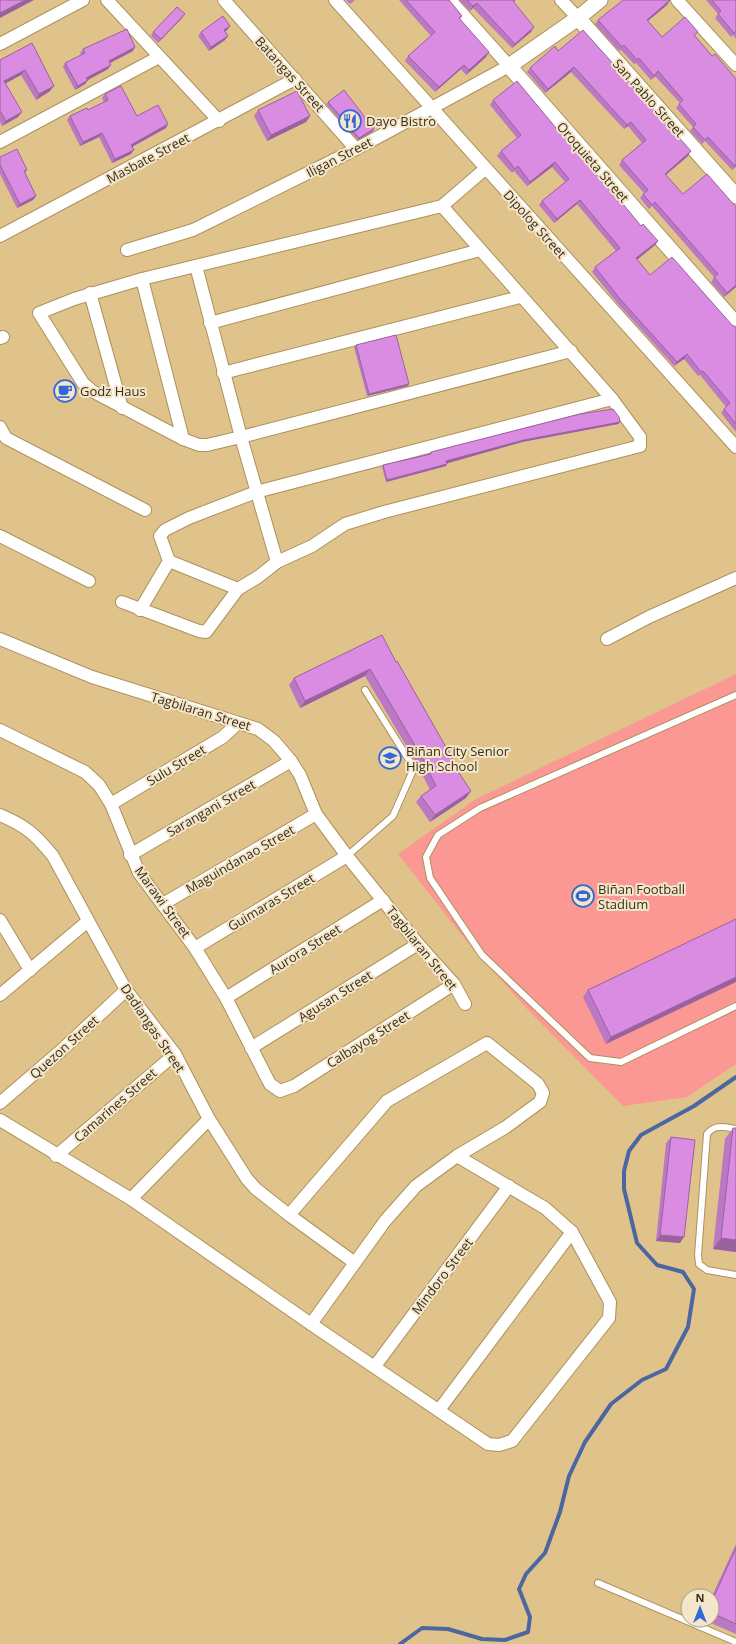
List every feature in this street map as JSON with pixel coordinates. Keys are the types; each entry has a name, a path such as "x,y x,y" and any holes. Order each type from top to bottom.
{"street":[{"path":"0,44 83,0"},
{"path":"107,0 219,121"},
{"name":"Batangas Street","path":"224,0 356,149"},
{"name":"Dipolog Street","path":"335,0 736,448"},
{"name":"Oroquieta Street","path":"450,0 736,324"},
{"name":"San Pablo Street","path":"562,0 736,196"},
{"name":"Iligan Street","path":"127,250 193,230 356,149 509,66 578,18 600,0"},
{"path":"676,0 736,65"},
{"path":"0,142 159,57"},
{"name":"Masbate Street","path":"0,236 219,121 295,79"},
{"path":"485,169 442,206 142,279 90,294 39,313 83,383 92,391 183,439 199,445 240,438 571,351"},
{"path":"122,602 140,610 199,631 206,632 238,588 258,577 277,562 312,546 345,524 384,512 640,446 640,437 612,399 442,206"},
{"path":"210,323 480,250"},
{"path":"196,266 240,438 277,562"},
{"path":"142,279 183,439"},
{"path":"90,294 122,408"},
{"path":"223,373 520,296"},
{"path":"238,588 169,561 160,536 165,530 256,492 612,399"},
{"path":"0,427 6,438 144,510"},
{"path":"0,536 89,581"},
{"path":"140,610 169,561"},
{"path":"607,639 649,617 736,578"},
{"name":"Tagbilaran Street","path":"0,639 92,677 238,724 258,729 274,742 291,761 300,775 316,814 346,856 418,944 454,984 465,1004"},
{"name":"Sulu Street","path":"111,804 223,737 238,724"},
{"name":"Marawi Street","path":"0,730 85,772 99,785 111,804 130,855 139,873 195,948 226,998 270,1084 280,1091"},
{"name":"Sarangani Street","path":"130,855 291,761"},
{"name":"Maguindanao Street","path":"163,904 316,814"},
{"name":"Dadiangas Street","path":"0,815 21,824 39,839 53,856 126,990 175,1054 209,1119 247,1179 256,1189 289,1215 355,1263"},
{"name":"Guimaras Street","path":"195,948 346,856"},
{"name":"Aurora Street","path":"226,998 383,900"},
{"path":"0,920 30,970"},
{"path":"0,995 88,921"},
{"name":"Agusan Street","path":"252,1048 418,944"},
{"name":"Calbayog Street","path":"280,1091 294,1086 454,984"},
{"name":"Quezon Street","path":"0,1103 64,1048 126,990"},
{"path":"289,1215 387,1101 487,1043 538,1084 543,1093 540,1102 506,1127 457,1156 416,1186 385,1221 310,1324"},
{"name":"Camarines Street","path":"56,1156 175,1054"},
{"path":"131,1199 209,1119"},
{"path":"0,1120 56,1156 131,1199 310,1324 375,1366 488,1444 499,1445 512,1441 609,1318 610,1302 572,1232 545,1208 457,1156"},
{"name":"Mindoro Street","path":"375,1366 509,1186"},
{"path":"439,1410 572,1232"}],"lane":[{"path":"346,856 393,816 414,768 365,690"},
{"path":"734,697 480,808 438,835 426,856 430,878 482,955 590,1058 621,1062 736,1006"},
{"path":"736,1129 718,1126 711,1129 706,1134 698,1255 699,1264 707,1270 736,1275"},
{"path":"598,1583 736,1642"}],"shaded area":[{"name":"Biñan Football Stadium","path":"736,674 736,1064 687,1097 623,1106 527,1009 464,938 398,854 476,799"}],"building":[{"path":"0,0 25,0 0,13"},
{"path":"406,0 449,0 462,16 459,18 489,52 469,70 464,65 439,87 408,56 435,32"},
{"path":"467,0 514,0 513,1 534,27 515,44 477,3 473,6"},
{"path":"623,0 670,0 647,20 662,37 685,17 698,32 694,35 712,56 715,54 736,79 735,166 708,137 705,140 693,127 696,124 679,104 683,100 658,71 654,76 639,58 637,60 624,45 622,47 598,20"},
{"path":"712,0 736,0 736,31 734,33 718,14 721,11"},
{"path":"177,7 185,14 161,39 153,32"},
{"path":"223,16 230,26 224,30 228,36 211,47 201,32"},
{"path":"127,29 135,47 109,61 111,65 86,78 88,80 78,86 65,63 85,53 83,49"},
{"path":"583,30 691,151 665,174 683,194 707,174 736,207 736,285 727,293 714,277 718,274 655,202 652,205 643,194 648,190 622,160 646,140 631,122 627,125 574,67 548,89 530,68 555,46 558,51"},
{"path":"32,43 54,86 39,94 25,70 4,81 22,112 6,121 0,111 0,60"},
{"path":"517,81 641,226 643,224 658,241 636,258 650,275 672,257 732,325 736,327 736,424 724,409 730,403 703,371 701,372 687,354 677,362 621,300 595,267 620,248 580,200 557,219 542,201 569,179 555,162 530,182 518,166 515,169 501,151 521,135 493,100"},
{"path":"121,86 137,116 158,105 168,124 131,145 134,150 115,159 102,133 83,142 70,116 87,108 88,110 108,100 105,94"},
{"name":"Dayo Bistro","path":"344,90 374,129 359,138 328,102"},
{"path":"297,91 310,116 271,135 258,110"},
{"path":"17,149 27,170 24,171 36,196 20,204 0,165 0,157"},
{"path":"396,335 409,384 369,394 356,345"},
{"path":"613,409 619,417 620,422 524,440 446,461 447,464 387,480 383,465 431,454 431,452 580,414"},
{"path":"382,635 396,662 397,661 455,763 453,764 471,791 435,815 421,796 436,786 423,759 370,669 305,701 294,678"},
{"path":"736,919 736,977 611,1037 588,990"},
{"path":"733,1128 736,1128 736,1240 721,1238"},
{"path":"671,1137 695,1140 684,1237 660,1235"},
{"path":"736,1548 736,1624 720,1617 720,1588 718,1588"}],"waterway":[{"path":"400,1644 422,1628 448,1629 482,1639 505,1640 528,1632 530,1617 519,1589 526,1574 545,1553 560,1512 569,1476 585,1442 611,1404 642,1380 666,1369 688,1327 694,1289 683,1272 657,1265 637,1243 624,1189 624,1171 629,1151 641,1135 694,1106 736,1077"}],"place":[{"name":"Dayo Bistro","path":"350,121"},
{"name":"Godz Haus","path":"65,391"},
{"name":"Biñan City Senior High School","path":"390,758"},
{"name":"Biñan Football Stadium","path":"583,896"}]}
